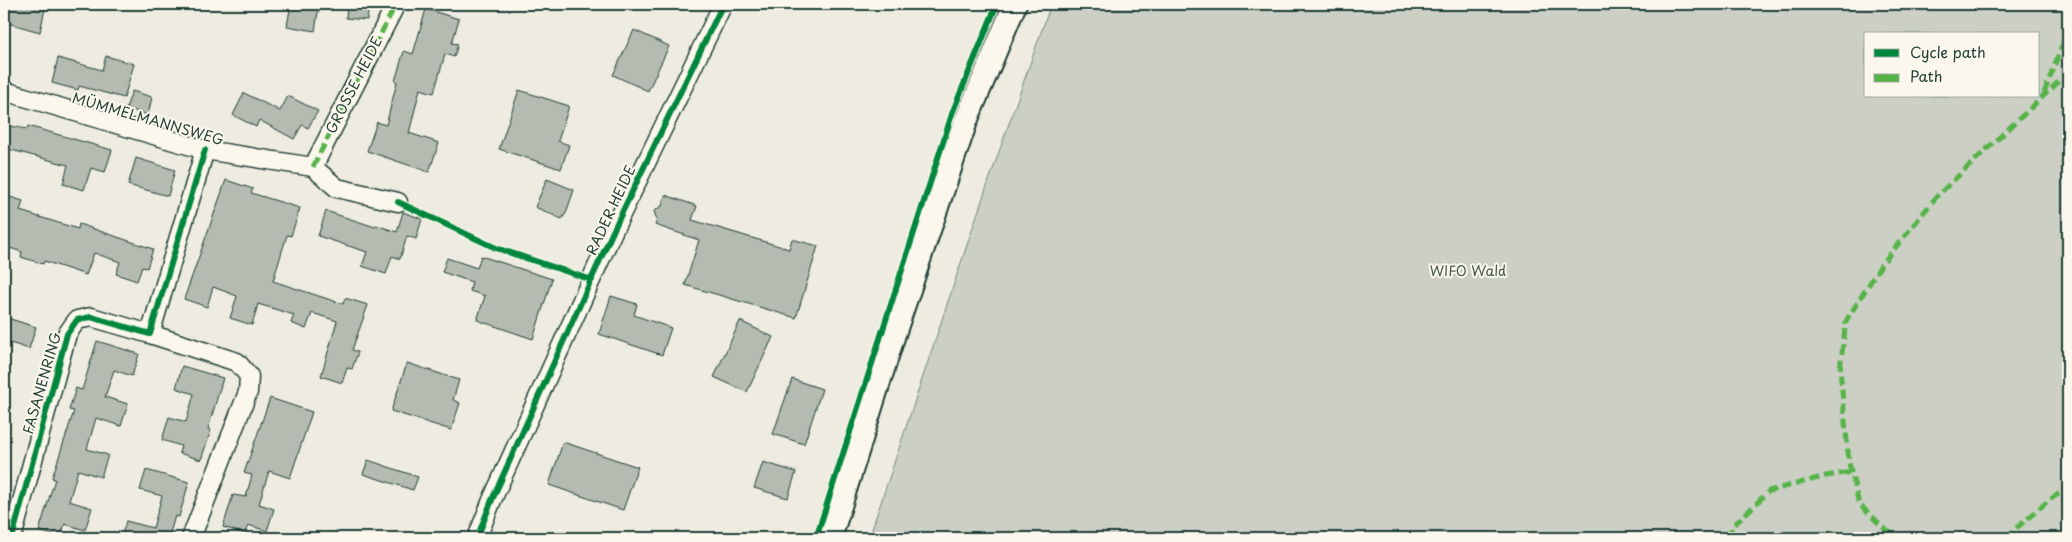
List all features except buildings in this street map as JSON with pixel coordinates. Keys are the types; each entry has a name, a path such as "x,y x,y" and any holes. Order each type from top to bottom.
{"main road":[{"path":"830,538 894,334 966,120 1014,4"}],"street":[{"name":"GROSSE HEIDE","path":"313,167 396,4"},
{"name":"RADER HEIDE","path":"477,538 492,500 614,229 723,4"},
{"name":"MÜMMELMANNSWEG","path":"4,91 205,150 313,167"},
{"path":"150,334 205,150"},
{"path":"313,167 337,188 398,202"},
{"name":"FASANENRING","path":"12,538 67,334 77,320 91,317 237,362 249,376 248,392 191,538"}],"green space":[{"name":"WIFO Wald","path":"1051,4 2068,4 2068,538 869,538 980,206"}],"marked path":[{"path":"313,167 396,4"},
{"path":"2044,93 2068,30"},
{"path":"2064,42 2068,77"},
{"path":"1905,538 1887,531 1859,504 1849,463 1840,369 1846,321 1881,265 1938,195 2068,73"},
{"path":"1732,538 1731,528 1769,491 1826,476 1851,472"},
{"path":"2005,538 2049,500 2068,488"}],"cycle path":[{"path":"477,538 492,500 614,229 723,4"},
{"path":"816,538 953,111 997,4"},
{"path":"12,538 67,334 77,320 91,317 150,334 205,150"},
{"path":"398,202 496,248 592,280"}]}
